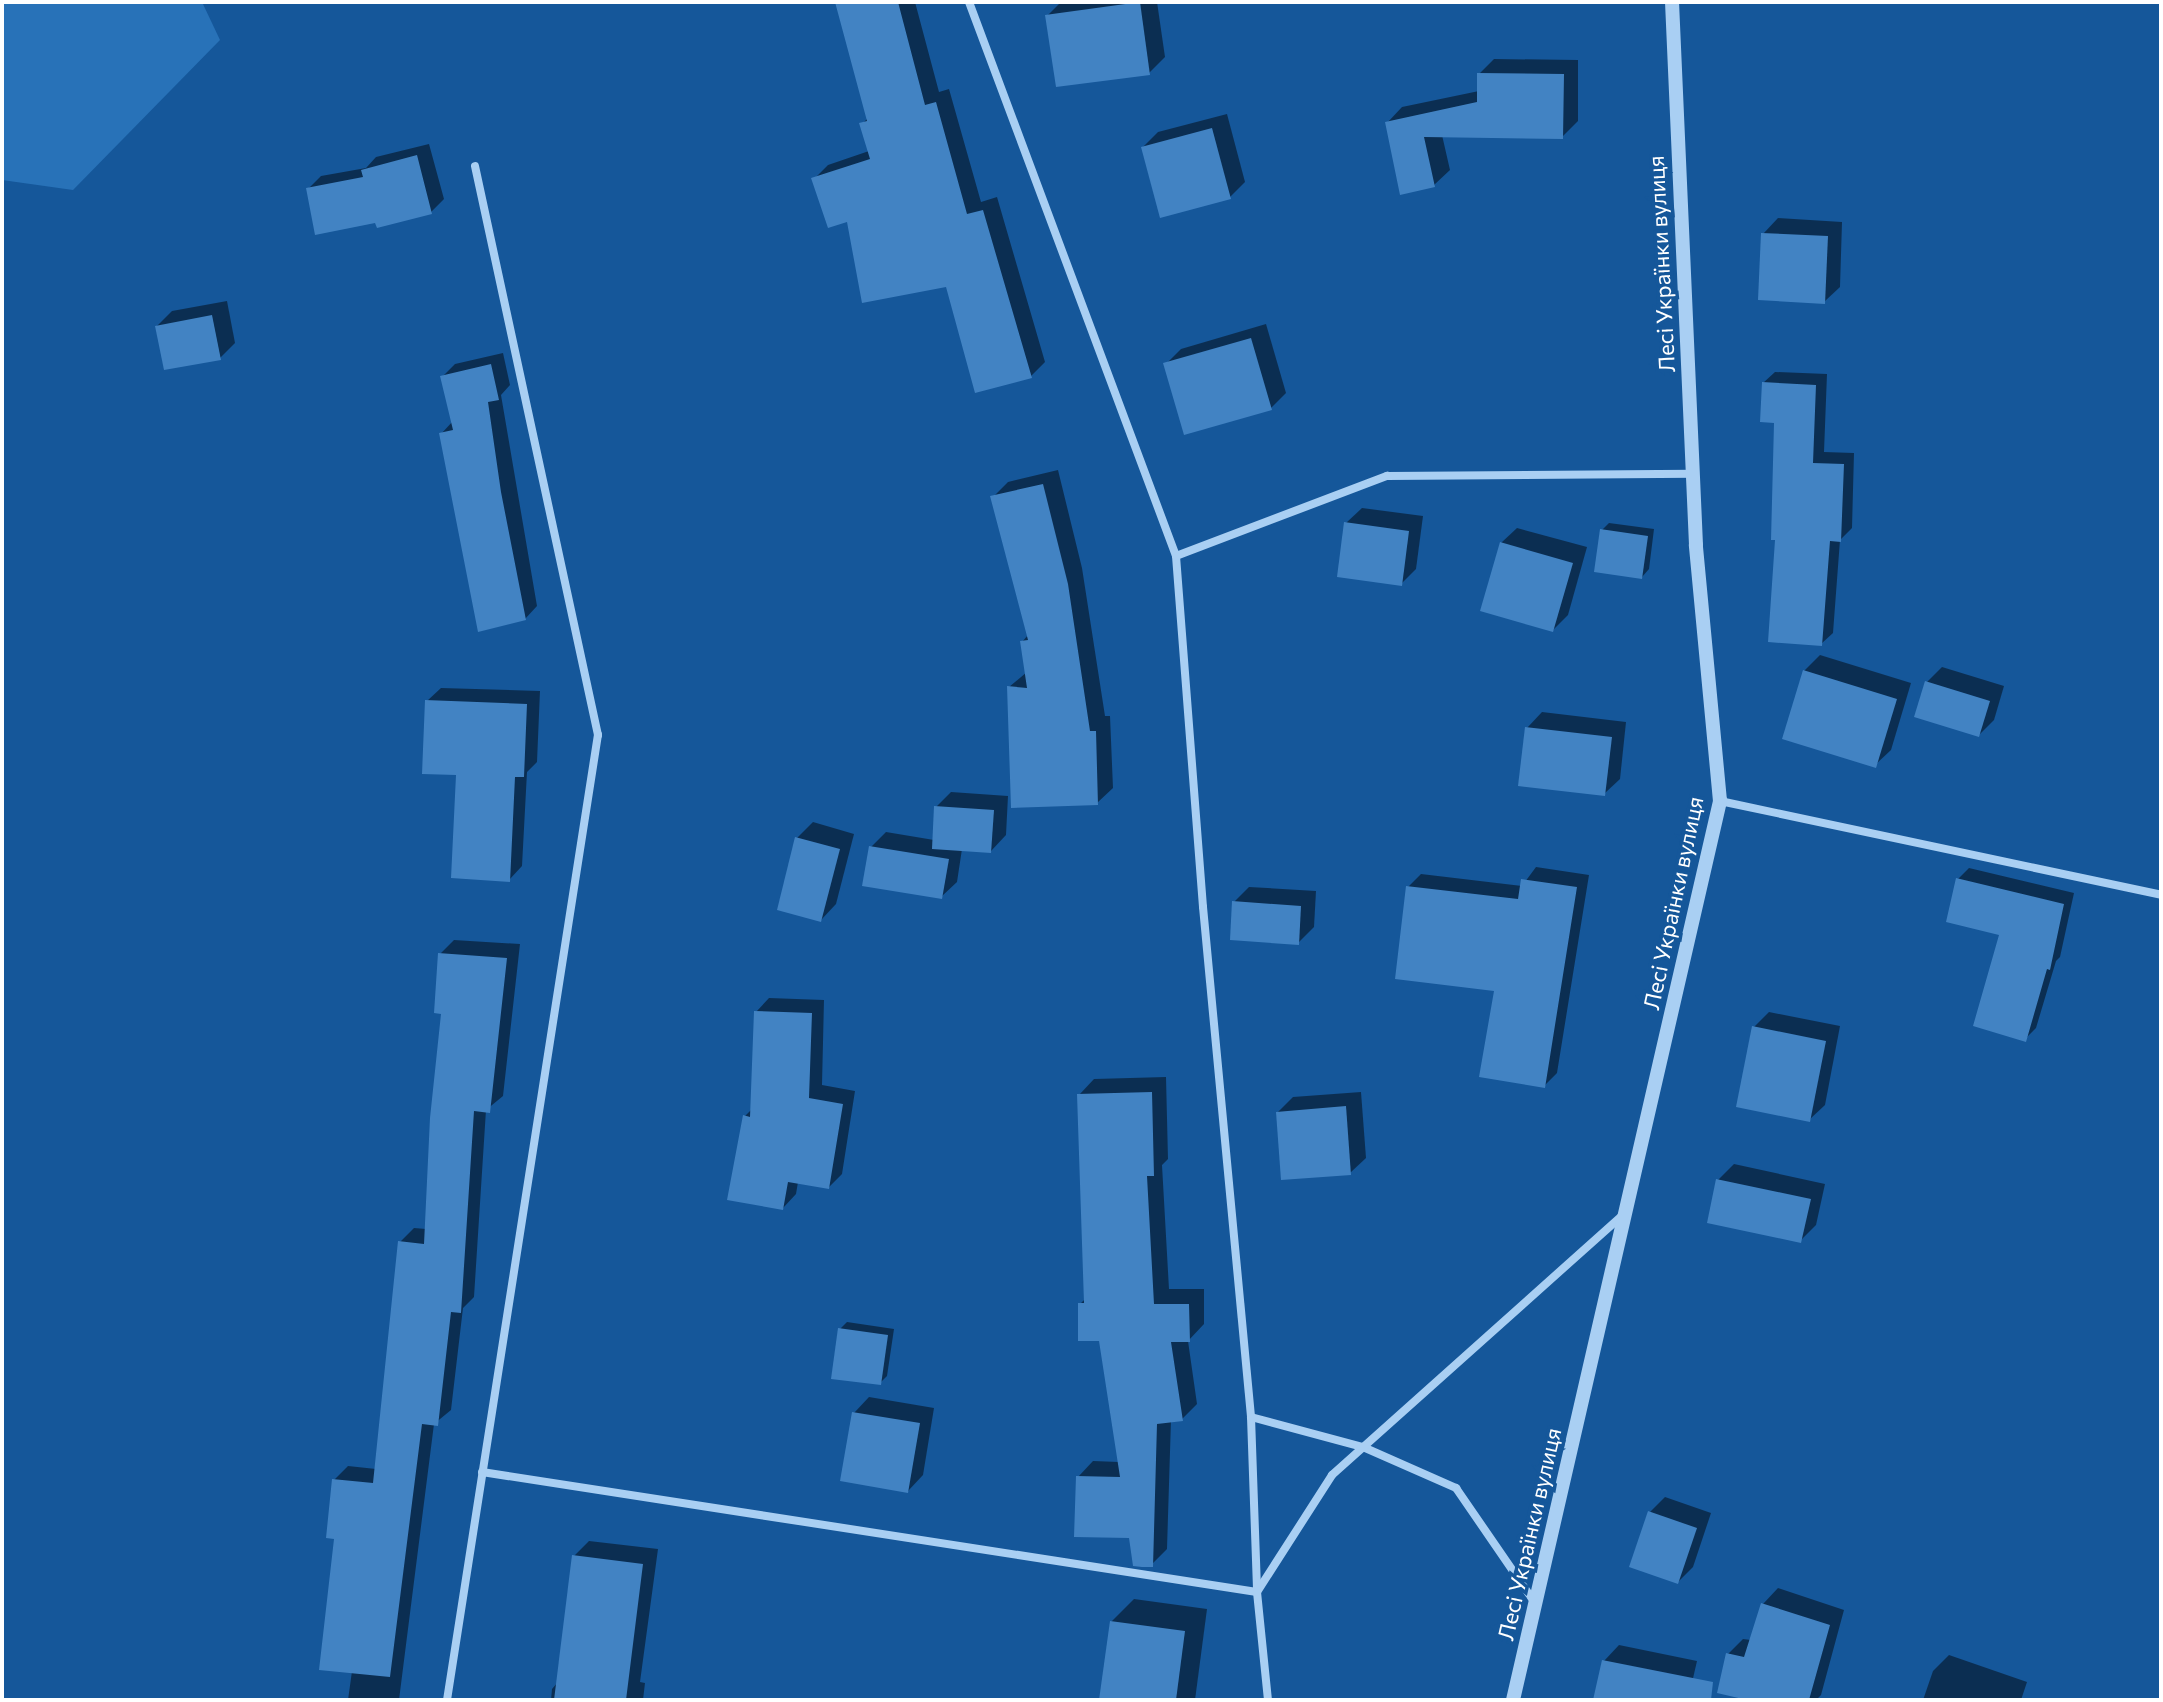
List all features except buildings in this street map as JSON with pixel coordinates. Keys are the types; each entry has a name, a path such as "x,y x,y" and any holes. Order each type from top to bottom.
{"street":[{"path":"969,2 1176,556 1203,907 1251,1417 1257,1592 1268,1700"},
{"name":"Лесі Українки вулиця","path":"1513,1700 1720,801 1693,474 1672,2"},
{"path":"447,1700 598,735 475,166"},
{"path":"1176,556 1387,476 1693,474"},
{"path":"1720,801 2161,895"},
{"path":"1257,1592 1332,1475 1627,1211"},
{"path":"1251,1417 1363,1447 1456,1488 1536,1604"},
{"path":"482,1472 1257,1592"}],"shaded area":[{"path":"2,2 202,2 220,40 73,190 2,180"}]}
